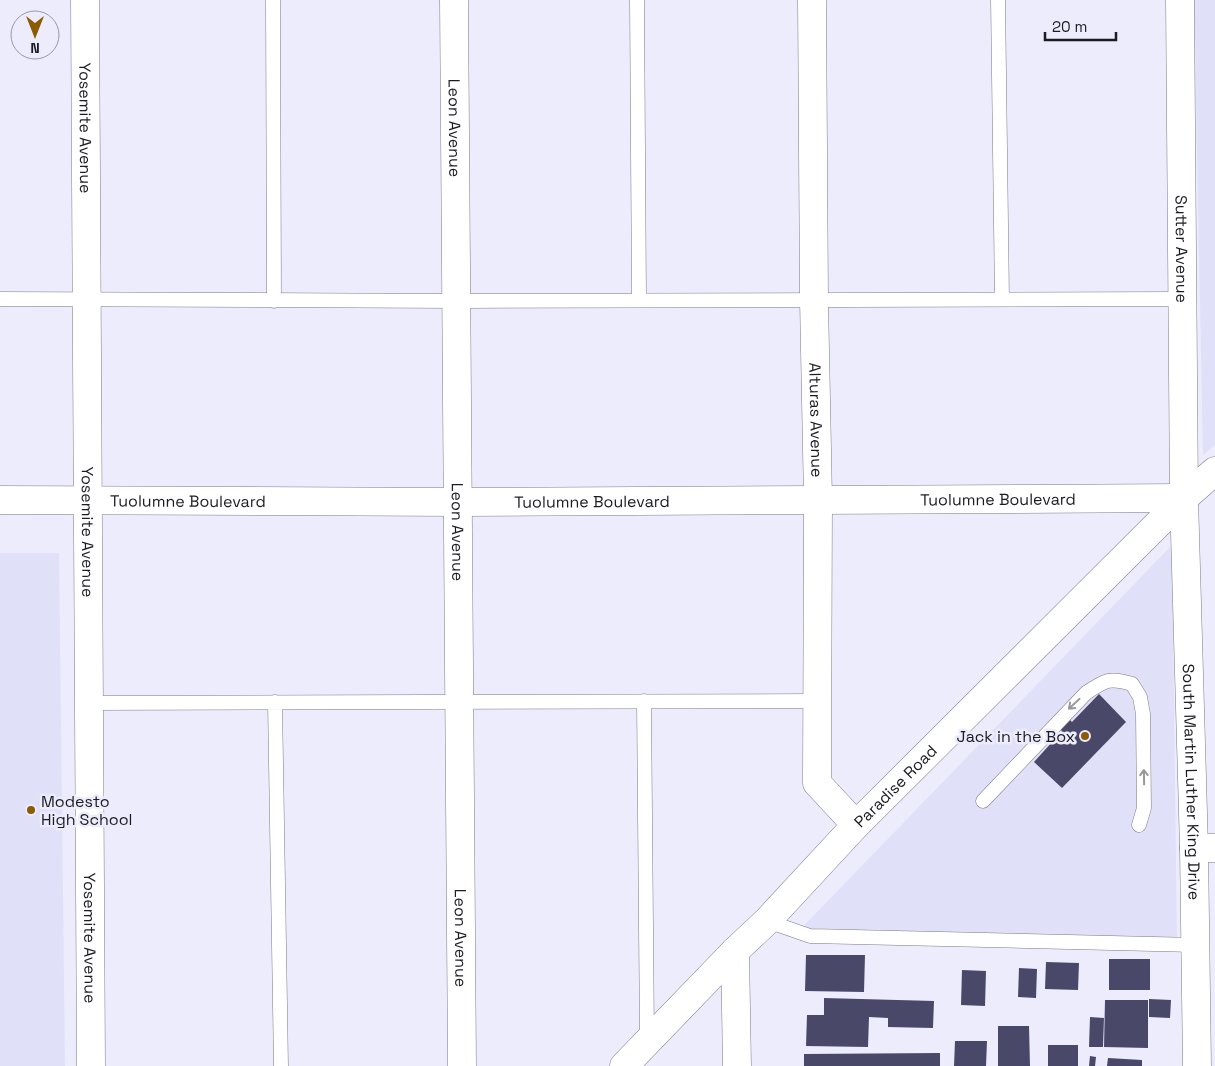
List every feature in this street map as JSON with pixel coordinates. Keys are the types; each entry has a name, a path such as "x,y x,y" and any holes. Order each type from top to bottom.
{"street":[{"name":"Yosemite Avenue","path":"84,0 91,1066"},
{"name":"Leon Avenue","path":"454,0 462,1066"},
{"name":"Alturas Avenue","path":"812,0 814,300 818,500 817,783 856,825"},
{"name":"Sutter Avenue","path":"1180,0 1184,498"},
{"name":"Paradise Road","path":"624,1066 734,951 767,920 856,825 1184,498 1215,471"},
{"name":"Tuolumne Boulevard","path":"0,500 459,502 1184,498"},
{"name":"South Martin Luther King Drive","path":"1184,498 1205,848 1196,945 1197,1066"},
{"path":"734,951 737,1066"}],"lane":[{"path":"273,0 274,301"},
{"path":"638,0 639,299"},
{"path":"998,0 1002,299"},
{"path":"0,299 274,301 1183,299"},
{"path":"983,801 1086,693 1104,681 1119,680 1132,684 1140,697 1144,808 1139,825"},
{"path":"88,703 458,700 816,701"},
{"path":"644,701 647,1042"},
{"path":"275,702 281,1066"},
{"path":"767,920 810,936 1196,945"}],"shaded area":[{"path":"1194,0 1215,0 1215,445 1203,455"},
{"path":"1172,545 1177,941 793,937"},
{"name":"Modesto High School","path":"0,553 59,553 65,1066 0,1066"}],"building":[{"name":"Jack in the Box","path":"1099,694 1126,722 1062,788 1034,762 1062,731 1059,728 1068,718 1072,722"},
{"path":"806,955 865,955 864,992 805,991"},
{"path":"1109,959 1150,959 1150,990 1109,990"},
{"path":"1046,962 1079,963 1078,990 1045,989"},
{"path":"1019,968 1037,969 1036,998 1018,997"},
{"path":"962,970 986,971 985,1006 961,1005"},
{"path":"824,998 934,1001 933,1028 888,1027 888,1018 869,1017 868,1047 806,1046 807,1015 824,1015"},
{"path":"1149,999 1171,1000 1170,1018 1149,1017"},
{"path":"1105,1000 1148,1000 1148,1048 1104,1047"},
{"path":"1090,1017 1104,1018 1103,1047 1089,1047"},
{"path":"998,1026 1029,1026 1030,1066 998,1066"},
{"path":"955,1041 987,1041 986,1066 954,1066"},
{"path":"1048,1045 1078,1045 1078,1066 1048,1066"},
{"path":"940,1053 940,1066 804,1066 804,1054"},
{"path":"1090,1056 1096,1057 1095,1066 1089,1066"},
{"path":"1108,1058 1142,1060 1142,1066 1107,1066"}],"place":[{"name":"Jack in the Box","path":"1085,736"},
{"name":"Modesto High School","path":"31,810"}]}
